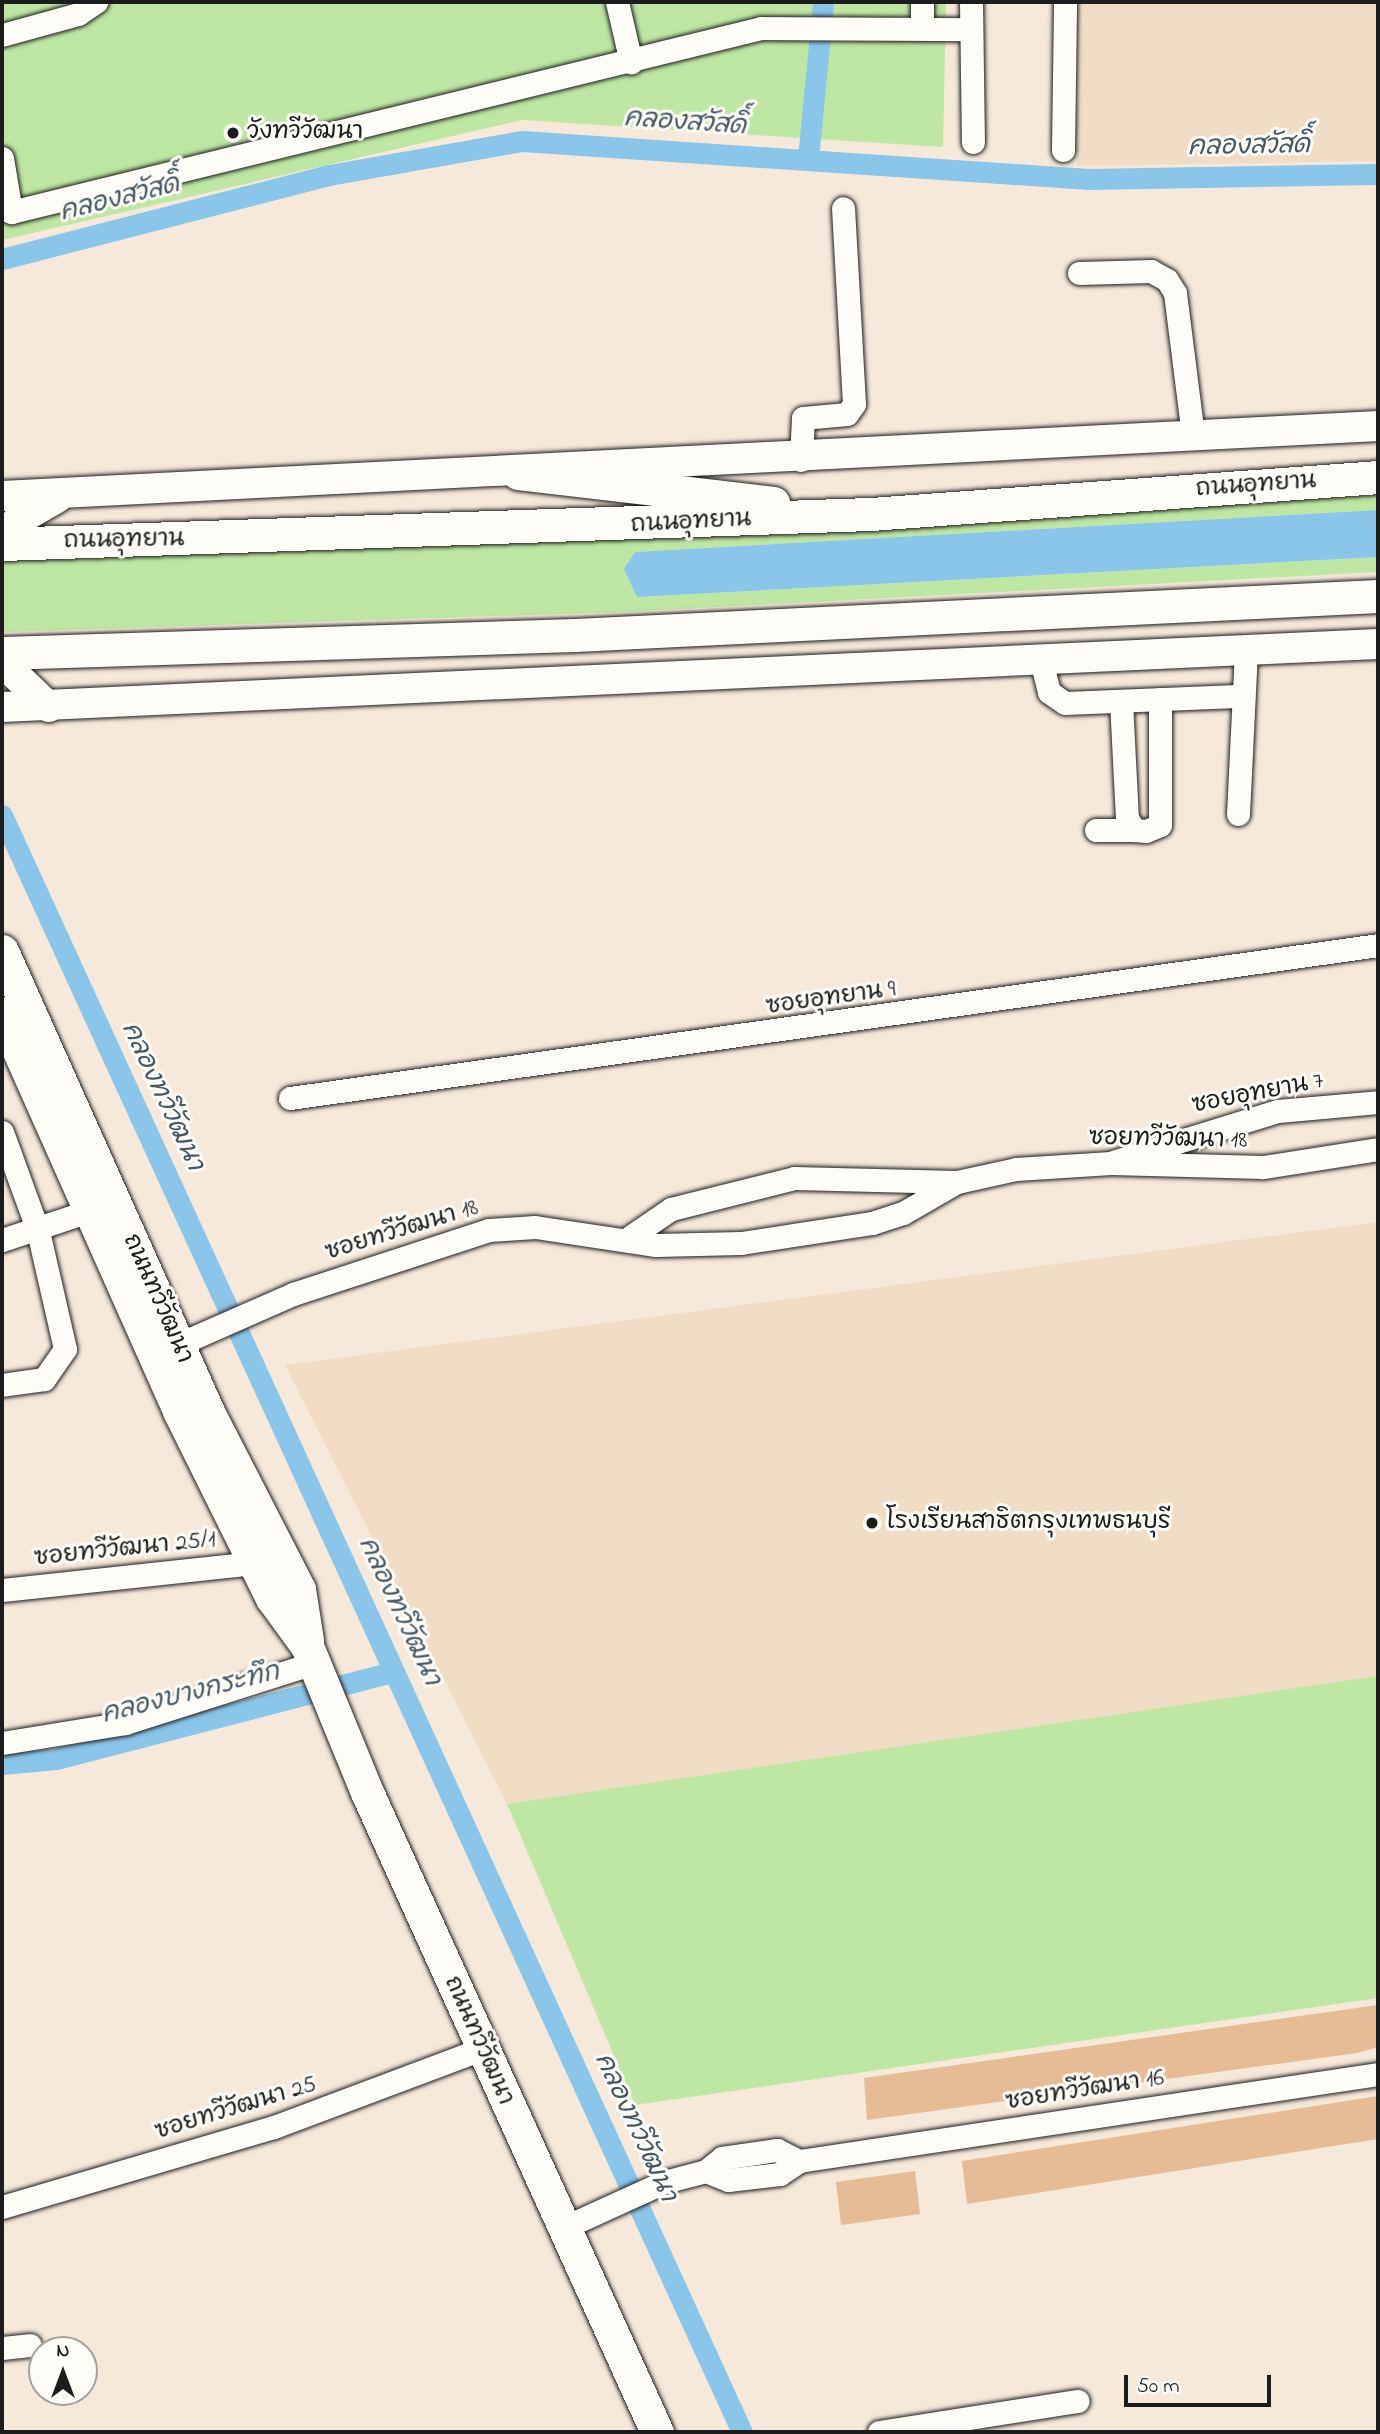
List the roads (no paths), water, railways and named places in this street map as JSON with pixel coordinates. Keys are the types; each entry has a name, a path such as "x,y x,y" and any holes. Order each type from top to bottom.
{"main road":[{"path":"518,473 871,514"},
{"name":"ถนนอุทยาน","path":"2,542 552,530 871,514 1378,477"},
{"path":"2,653 575,635 1371,598"},
{"name":"ถนนทวีวัฒนา","path":"2,951 177,1345 299,1588 319,1673"},
{"name":"ถนนทวีวัฒนา","path":"2,1013 89,1210 255,1563 319,1673 481,2049 657,2432"}],"street":[{"path":"2,35 78,14 96,2"},
{"path":"617,2 631,62"},
{"path":"922,2 922,29"},
{"path":"971,2 973,142"},
{"path":"1063,150 1065,2"},
{"path":"2,158 6,213 761,28 867,26 971,29"},
{"path":"801,460 803,418 847,414 854,404 843,208"},
{"path":"1079,273 1151,271 1167,280 1175,293 1193,436"},
{"name":"ถนนอุทยาน","path":"2,496 801,460 1378,426"},
{"path":"2,542 17,521 67,495"},
{"path":"2,662 24,707 1378,644"},
{"path":"1238,814 1245,651"},
{"path":"1041,660 1055,699 1121,701 1243,696"},
{"path":"1096,830 1134,830 1160,825 1160,699"},
{"path":"1121,701 1127,818 1134,830"},
{"name":"ซอยอุทยาน 9","path":"290,1098 1378,945"},
{"name":"ซอยอุทยาน 7","path":"1111,1163 1278,1111 1378,1102"},
{"path":"2,1132 38,1231 65,1349 44,1379 2,1385"},
{"name":"ซอยทวีวัฒนา 18","path":"630,1237 671,1209 794,1178 957,1181 1016,1169 1111,1163 1263,1167 1378,1149"},
{"name":"ซอยทวีวัฒนา 18","path":"177,1345 293,1294 489,1230 630,1237 681,1246 800,1236 903,1213 957,1181"},
{"path":"2,1240 38,1231 89,1210"},
{"name":"ซอยทวีวัฒนา 25/1","path":"2,1590 255,1563"},
{"path":"2,1743 125,1723 319,1673"},
{"name":"ซอยทวีวัฒนา 25","path":"2,2207 274,2127 481,2049"},
{"name":"ซอยทวีวัฒนา 16","path":"563,2228 664,2182 706,2171 722,2158 777,2150 799,2161 1378,2074"},
{"path":"2,2348 28,2345"},
{"path":"878,2432 1078,2401"}],"water":[{"path":"1378,510 1378,557 637,597 624,569 635,552"}],"waterway":[{"path":"808,159 823,2"},
{"name":"คลองสวัสดิ์","path":"2,259 329,175 522,141 1089,179 1378,174"},
{"name":"คลองทวีวัฒนา","path":"2,815 742,2432"},
{"name":"คลองบางกระทึก","path":"2,1764 56,1759 393,1672"}],"place":[{"name":"วังทวีวัฒนา","path":"233,133"},
{"name":"โรงเรียนสาธิตกรุงเทพธนบุรี","path":"872,1523"}]}
